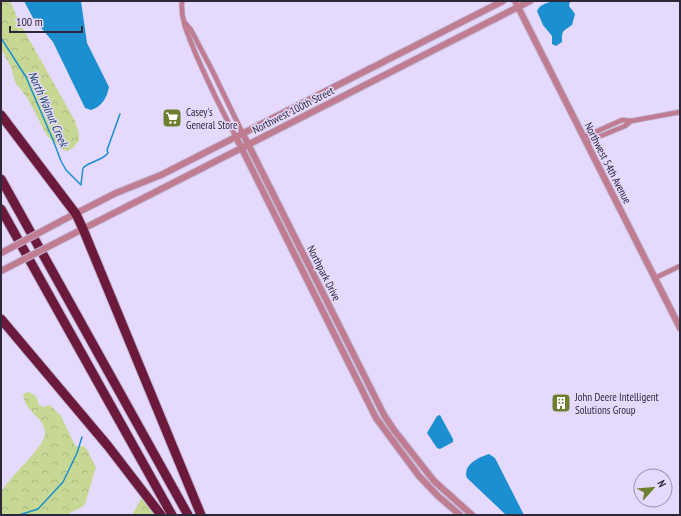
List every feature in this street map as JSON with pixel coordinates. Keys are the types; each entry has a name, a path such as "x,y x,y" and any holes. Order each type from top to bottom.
{"highway":[{"path":"1,115 76,214 201,515"},
{"path":"1,179 188,515"},
{"path":"1,209 172,515"},
{"path":"1,319 108,446 161,515"}],"street":[{"name":"Northpark Drive","path":"182,1 182,14 186,32 204,73 240,148 376,418 419,476 438,496 460,515"},
{"name":"Northwest 100th Street","path":"1,253 116,193 154,178 243,134 503,1"},
{"name":"Northwest 100th Street","path":"1,271 517,4 530,1"},
{"name":"Northwest 54th Avenue","path":"517,4 680,328"},
{"name":"Northpark Drive","path":"184,22 191,30 212,70 384,415 434,481 472,515"},
{"path":"585,140 625,126 631,121 680,112"},
{"path":"295,255 303,252"},
{"path":"655,278 680,266"},
{"path":"356,378 364,374"}],"green space":[{"path":"1,1 10,1 20,23 75,121 79,134 79,140 70,150 66,151 62,149 47,136 28,99 15,82 11,67 1,49"},
{"path":"29,392 36,396 39,405 43,407 50,405 61,416 75,445 78,447 84,446 96,467 85,504 66,515 1,515 2,491 12,477 40,445 44,438 45,432 42,423 28,407 23,396 25,393"},
{"path":"143,495 154,515 132,515"}],"water":[{"path":"24,1 81,1 87,43 109,87 105,98 98,107 91,110 85,108 53,42 33,18"},
{"path":"553,1 570,1 569,6 575,14 572,25 563,32 562,42 556,46 552,44 552,36 543,25 537,11 542,5"},
{"path":"440,415 453,439 453,442 440,449 437,448 427,433 437,416"},
{"path":"489,454 495,458 524,515 506,515 467,478 466,473 469,465 476,459"}],"waterway":[{"name":"North Walnut Creek","path":"1,38 26,77 61,161 66,170 81,185"},
{"path":"81,184 83,168 103,158 108,153 107,150 120,114"},
{"name":"North Walnut Creek","path":"19,515 38,509 63,482 77,453 82,437"}],"place":[{"name":"Casey's General Store","path":"172,118"},
{"name":"John Deere Intelligent Solutions Group","path":"561,403"}]}
